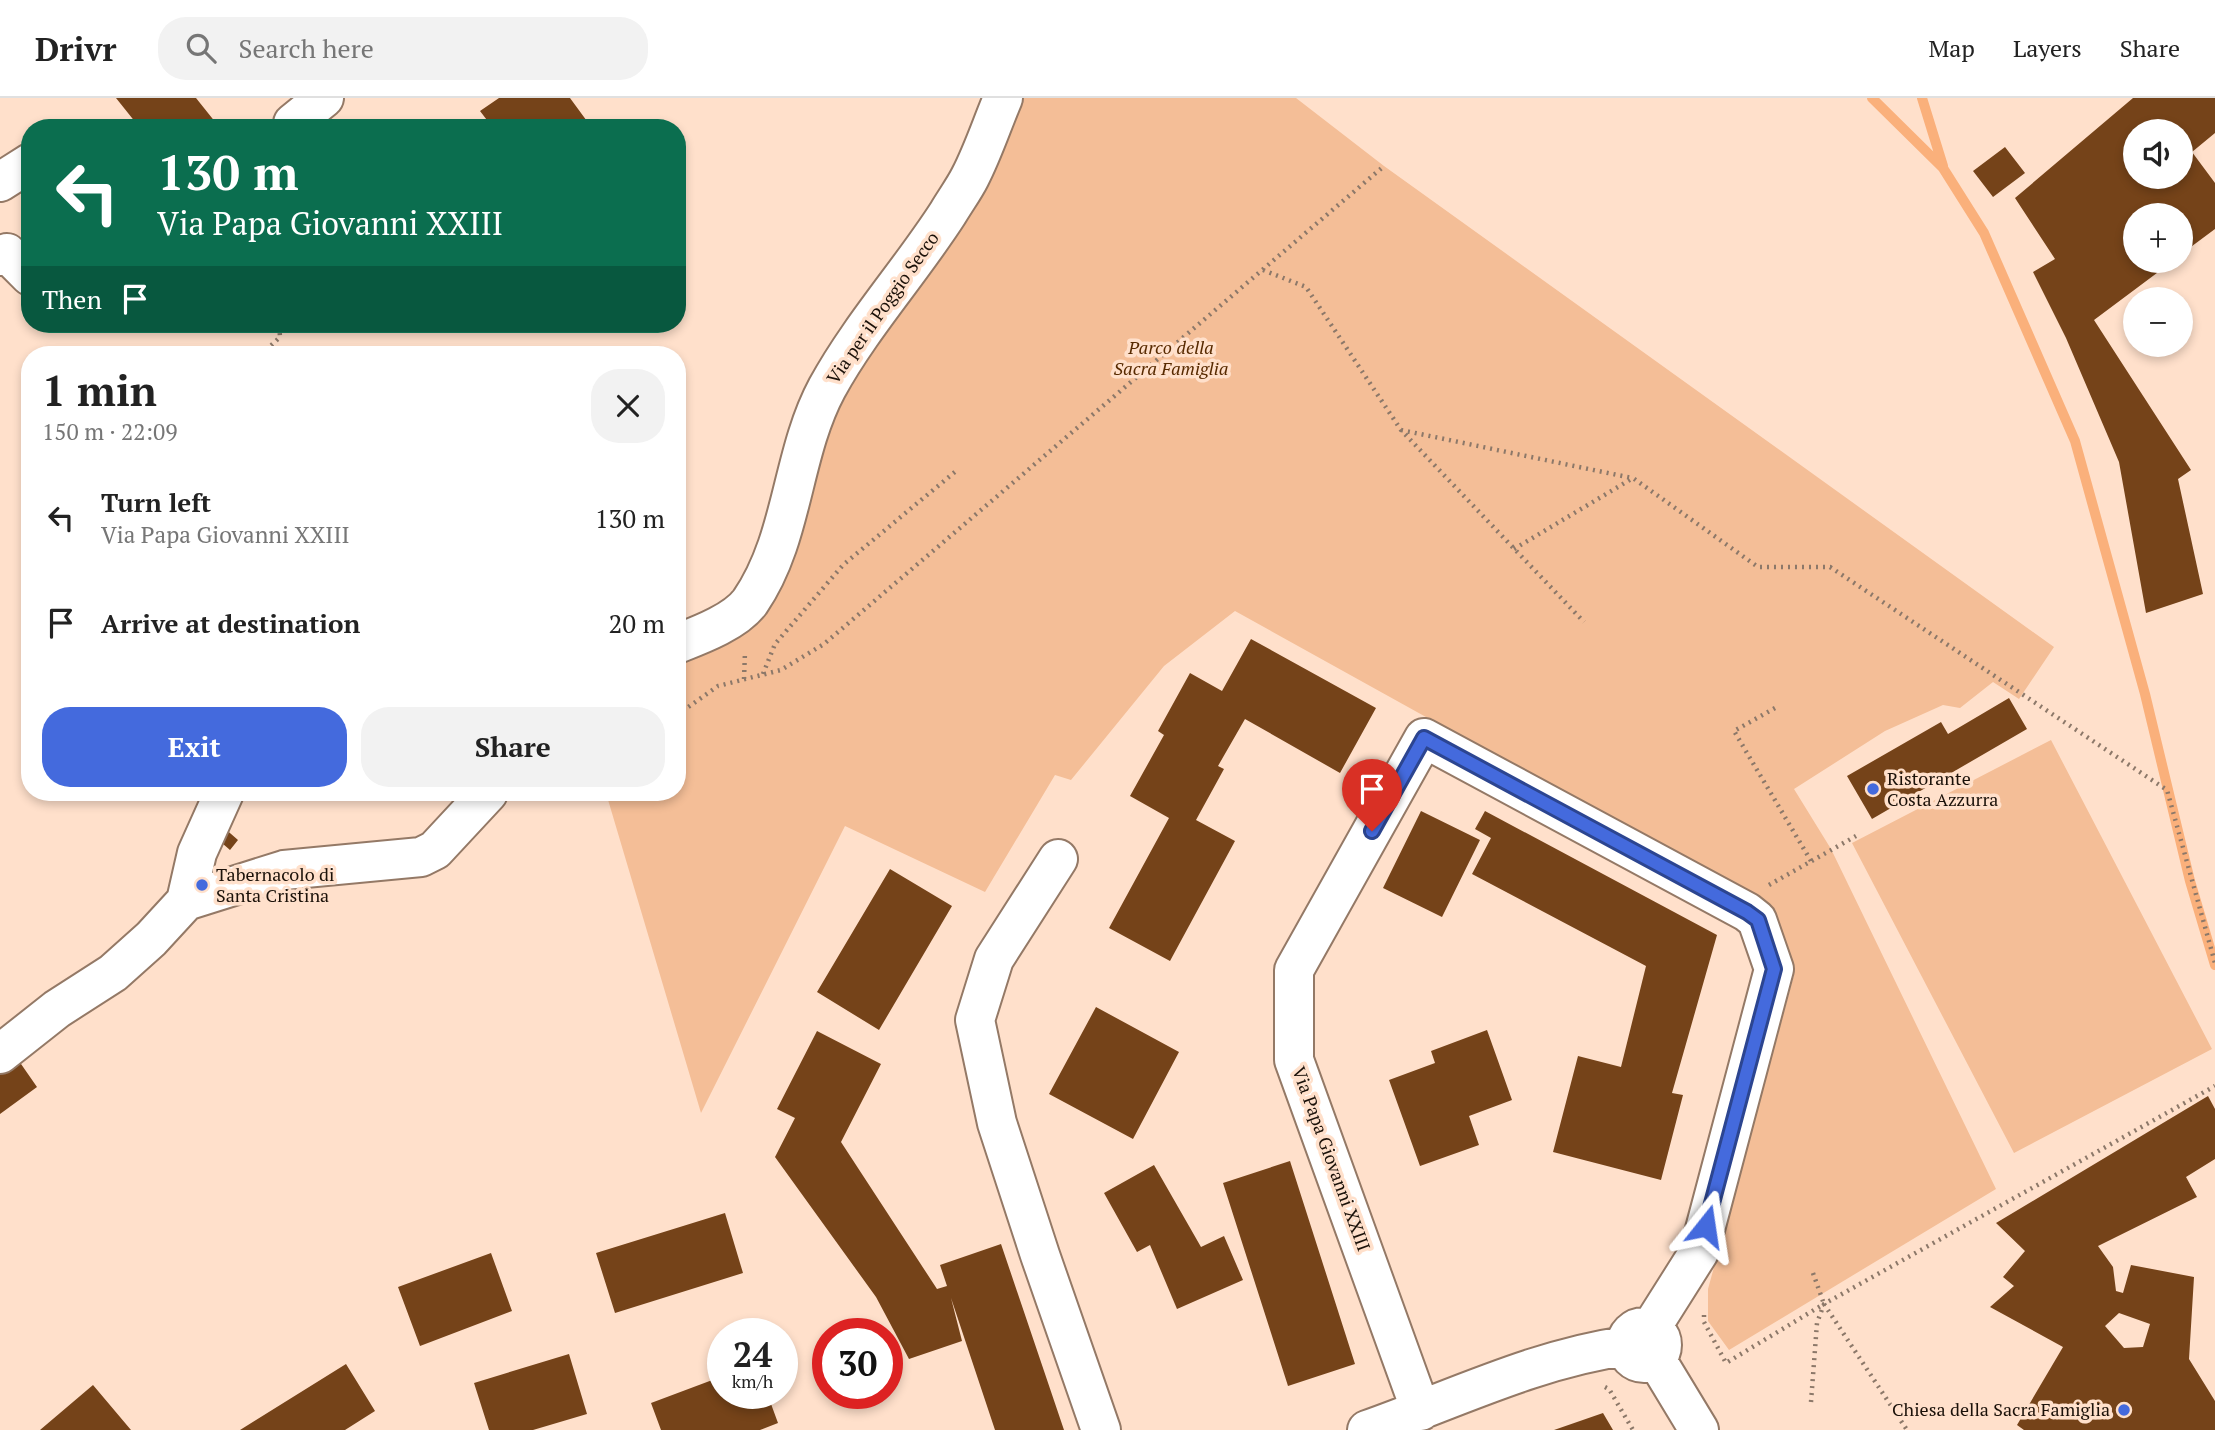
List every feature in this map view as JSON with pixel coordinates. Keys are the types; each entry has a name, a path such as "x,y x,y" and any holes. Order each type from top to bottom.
{"street":[{"path":"297,119 324,98"},
{"name":"Via per il Poggio Secco","path":"686,641 715,628 748,605 761,585 776,552 811,424 826,390 846,357 934,235 970,177 1003,98"},
{"path":"0,182 21,169"},
{"name":"Via Papa Giovanni XXIII","path":"1421,1411 1294,1060 1294,970 1424,738 1758,920 1774,969 1699,1252 1644,1344"},
{"path":"0,1054 57,1009 113,972 151,939 186,901 197,853 220,801"},
{"path":"186,901 284,870 421,857 435,850 481,801"},
{"path":"1058,859 995,959 975,1020 997,1123 1101,1430"},
{"path":"1367,1430 1473,1389 1573,1355 1644,1344 1699,1430"}],"path":[{"path":"686,709 718,686 781,670 824,644 1384,166"},
{"path":"1263,270 1306,287 1401,430 1584,622"},
{"path":"1401,430 1633,478 1758,567 1830,567 2167,790 2215,963"},
{"path":"762,675 775,643 844,565 956,471"},
{"path":"1514,549 1633,478"},
{"path":"1775,708 1734,732 1811,861"},
{"path":"1747,912 1754,899 1770,884 1856,836"},
{"path":"1703,1308 1704,1322 1726,1363 1824,1304 2215,1086"},
{"path":"1813,1273 1824,1304 1907,1430"},
{"path":"1811,1402 1817,1323 1824,1304"},
{"path":"1598,1384 1609,1389 1633,1430"}],"green space":[{"name":"Parco della Sacra Famiglia","path":"1014,98 1296,98 1384,166 2054,647 2019,699 1993,682 1960,708 1943,705 1885,731 1794,789 1831,849 1996,1189 1729,1350 1708,1321 1708,1289 1794,975 1776,924 1754,899 1235,611 1164,666 1071,780 1055,775 985,892 845,826 701,1113 608,801 686,801 686,651 747,614 811,449"},
{"path":"2051,740 2212,1049 2014,1153 1852,843"}],"building":[{"path":"116,98 196,98 213,119 133,119"},
{"path":"499,98 570,98 585,119 486,119 480,111"},
{"path":"2133,98 2215,98 2215,133 2193,151 2193,119 2123,119 2123,189 2193,189 2193,153 2215,183 2215,229 2193,245 2193,203 2123,203 2123,273 2157,273 2138,287 2123,287 2123,298 2094,320 2191,470 2178,479 2203,594 2146,613 2119,462 2066,338 2033,272 2055,259 2015,198"},
{"path":"2005,147 2025,173 1993,197 1973,171"},
{"path":"1251,639 1376,708 1340,773 1245,719 1218,766 1224,769 1196,820 1235,841 1170,961 1109,928 1169,818 1130,796 1164,735 1158,731 1190,673 1222,691"},
{"path":"2009,698 2027,729 1872,819 1847,776 1941,722 1948,734"},
{"path":"1421,811 1480,840 1442,917 1383,888"},
{"path":"1485,811 1717,935 1672,1093 1683,1095 1661,1180 1553,1152 1578,1056 1621,1067 1646,966 1472,874 1491,838 1475,829"},
{"path":"223,827 238,840 230,850 215,837"},
{"path":"890,869 952,906 879,1030 817,992"},
{"path":"1096,1007 1179,1052 1133,1139 1049,1094"},
{"path":"1487,1030 1512,1100 1469,1116 1479,1145 1420,1166 1389,1080 1435,1063 1431,1051"},
{"path":"817,1031 881,1064 841,1142 937,1289 947,1286 940,1265 1001,1244 1064,1430 995,1430 951,1298 962,1341 909,1359 903,1348 903,1318 887,1318 876,1297 775,1157 795,1118 777,1109"},
{"path":"12,1051 37,1087 0,1114 0,1060"},
{"path":"2208,1096 2215,1109 2215,1159 2186,1177 2197,1197 2098,1246 2113,1267 2116,1291 2123,1293 2131,1265 2194,1277 2189,1359 2215,1401 2215,1430 2024,1430 2017,1425 2063,1347 1990,1307 2014,1286 2003,1277 2025,1251 1996,1223","holes":["2119,1313 2150,1324 2143,1347 2124,1348 2105,1326"]},
{"path":"1290,1161 1355,1364 1288,1386 1223,1183"},
{"path":"1154,1165 1201,1247 1224,1236 1243,1280 1177,1309 1150,1245 1137,1252 1104,1193"},
{"path":"725,1213 743,1273 615,1313 596,1253"},
{"path":"491,1253 512,1311 420,1346 398,1287"},
{"path":"569,1354 587,1414 533,1430 489,1430 474,1383"},
{"path":"346,1364 375,1411 345,1430 240,1430"},
{"path":"707,1382 707,1409 773,1409 778,1423 760,1430 661,1430 651,1403"},
{"path":"93,1385 131,1430 40,1430"},
{"path":"1603,1413 1613,1430 1554,1430"}],"waterway":[{"path":"1872,98 1943,168 1984,233 2075,441 2145,694 2190,881 2215,965"},
{"path":"1922,98 1943,166"}],"place":[{"name":"Ristorante Costa Azzurra","path":"1873,789"},
{"name":"Tabernacolo di Santa Cristina","path":"202,885"},
{"name":"Chiesa della Sacra Famiglia","path":"2124,1410"}],"route":[{"path":"1372,831 1424,738 1758,920 1774,969 1706,1226"}]}
